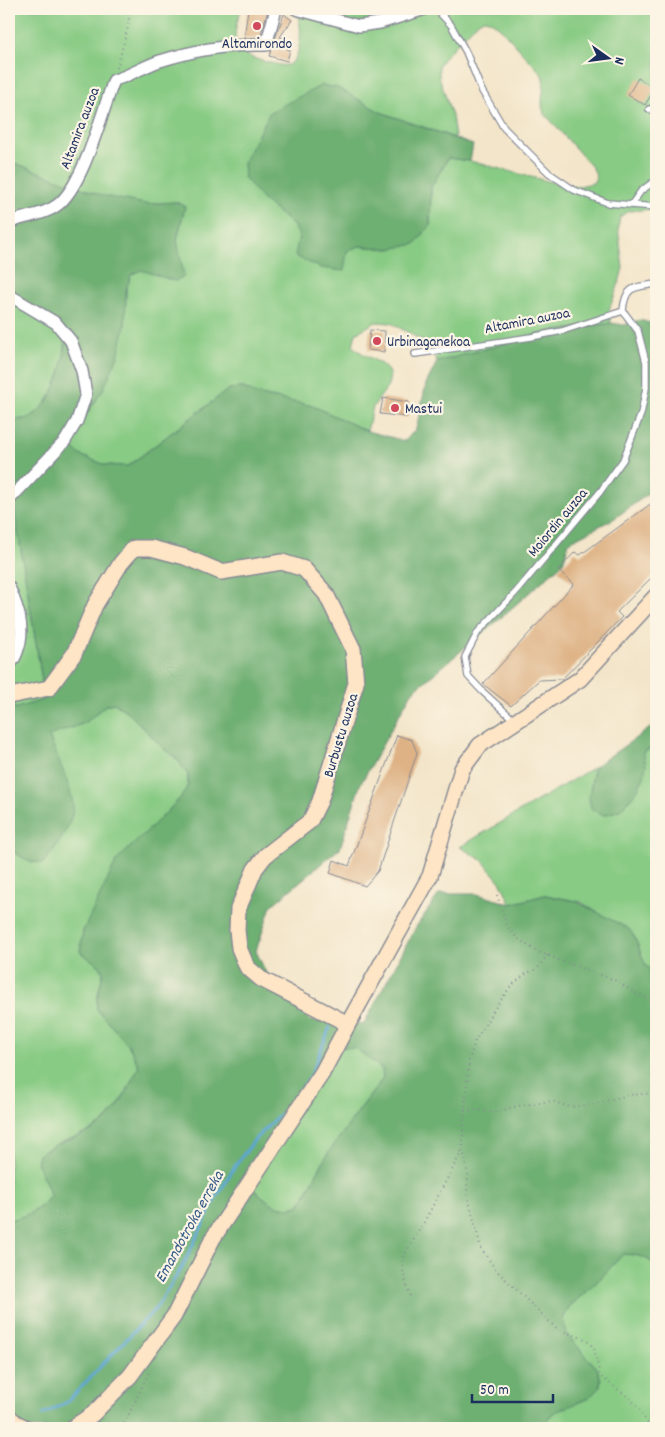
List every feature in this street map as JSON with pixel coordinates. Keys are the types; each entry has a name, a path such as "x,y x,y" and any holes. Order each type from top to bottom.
{"street":[{"name":"Altamira auzoa","path":"9,223 17,219 34,216 56,206 70,193 84,166 114,80 159,62 207,50 243,44 266,45 276,9"},
{"path":"296,9 359,26 380,23 425,9"},
{"path":"9,295 56,323 71,341 82,372 86,394 77,421 65,441 9,500"},
{"name":"Burbustu auzoa","path":"9,696 49,688 74,654 95,605 121,563 134,548 151,548 185,556 221,572 282,562 304,569 326,594 353,649 356,682 320,801 310,821 265,856 255,869 238,909 237,930 239,948 247,967 261,979 348,1024"},
{"path":"9,586 22,623 20,644 13,662 9,665"},
{"path":"72,1428 93,1414 130,1376 174,1316 212,1238 322,1073 432,873 462,769 480,744 580,678 656,596"},
{"path":"9,1417 16,1424 26,1428"}],"lane":[{"path":"436,9 451,25 466,52 482,91 504,128 549,173 574,190 608,203 656,208"},
{"path":"649,109 656,112"},
{"path":"631,205 640,191 656,180"},
{"path":"623,312 627,293 634,287 656,284"},
{"name":"Altamira auzoa","path":"415,354 562,331 623,312"},
{"name":"Moiordin auzoa","path":"516,722 482,692 468,676 465,657 478,632 516,592 600,492 623,460 641,414 646,388 646,362 638,331 623,312"}],"path":[{"path":"114,80 128,27 130,9"},
{"path":"498,895 507,926 517,938 538,952 618,981 635,993 656,1003"},
{"path":"548,955 537,970 527,973 511,986 495,1008 476,1041 469,1061 463,1149 468,1175 467,1193 481,1248 496,1270 557,1329 584,1339 594,1348 600,1376 632,1400 651,1428"},
{"path":"465,1108 496,1112 518,1106 552,1101 570,1107 594,1104 629,1095 656,1093"},
{"path":"410,1296 403,1272 403,1257 463,1149"}],"green space":[{"path":"9,9 242,9 237,22 235,36 236,43 243,53 271,63 288,65 293,62 299,49 299,19 294,9 656,9 656,209 628,211 620,217 618,227 623,268 609,310 611,323 548,332 437,362 433,350 425,342 391,323 376,322 356,333 353,346 379,362 390,375 388,386 373,407 367,431 313,406 256,394 243,388 229,389 128,466 105,465 80,455 71,446 72,436 125,326 126,290 131,275 141,269 175,281 183,276 177,240 185,206 176,202 145,204 104,197 9,161","holes":["483,19 493,22 501,29 541,73 544,83 542,103 544,113 592,167 596,175 593,183 580,186 566,186 470,161 448,158 431,187 430,226 390,249 359,246 347,251 299,235 293,225 338,88 380,112 455,138 452,116 439,76 439,65 446,55"]},
{"path":"322,85 338,88 380,112 473,145 470,161 448,158 431,187 430,226 415,244 390,249 359,246 347,251 344,271 321,268 295,256 299,235 293,225 262,199 244,177 243,163 270,112"},
{"path":"9,161 104,196 145,204 176,202 185,206 177,240 184,276 175,281 141,270 131,275 126,290 125,326 118,356 103,390 72,436 71,446 80,455 105,465 128,466 229,389 243,388 256,394 313,406 367,431 405,441 416,429 426,384 437,362 548,332 611,323 624,325 640,320 656,325 656,488 615,518 569,542 563,563 412,692 360,785 340,848 271,906 256,951 267,975 311,1021 364,1024 416,927 439,894 477,894 511,904 545,895 576,901 629,929 634,936 645,964 656,976 656,1266 649,1260 641,1257 623,1254 598,1281 569,1307 563,1319 567,1335 597,1368 601,1380 599,1388 589,1398 553,1413 540,1428 9,1428 9,1220 32,1212 50,1196 38,1166 38,1155 51,1147 102,1124 121,1101 139,1067 129,1046 97,1009 97,999 103,973 100,966 80,952 83,931 117,860 182,796 188,785 188,775 178,760 163,748 129,713 114,703 106,705 85,723 49,736 64,773 73,803 72,816 66,831 57,845 43,863 30,862 9,849 9,708 17,708 45,699 9,476 9,420 28,418 46,403 58,380 62,367 65,331 9,293","holes":["341,1047 355,1048 382,1069 383,1078 328,1153 299,1206 284,1207 272,1203 251,1185"]},
{"path":"9,293 65,331 65,342 62,367 58,380 46,403 28,418 9,420"},
{"path":"9,476 45,700 17,708 9,708"},
{"path":"114,703 129,713 163,748 178,760 188,775 188,785 182,796 167,812 83,931 80,951 100,966 103,973 97,999 97,1009 129,1046 139,1067 121,1101 109,1117 94,1129 51,1147 38,1155 38,1166 50,1196 32,1212 9,1220 9,849 30,862 72,798 49,735 85,723 106,705"},
{"path":"656,724 656,746 643,752 646,765 644,777 637,791 620,810 604,815 591,809 589,798 594,767"},
{"path":"656,746 656,976 645,964 634,936 581,902 545,895 511,904 501,883 482,860 460,847 594,767 589,798 646,765 643,752"},
{"path":"341,1047 355,1047 382,1069 383,1078 328,1153 299,1206 278,1206 267,1200 251,1185"},
{"path":"623,1254 641,1257 649,1260 656,1266 656,1428 540,1428 553,1413 589,1398 599,1388 601,1380 597,1368 567,1335 563,1319 569,1307 598,1281"}],"building":[{"name":"Altamirondo","path":"248,9 268,10 260,37 244,38"},
{"path":"284,14 292,20 280,37 290,40 287,49 290,50 287,61 269,56"},
{"path":"638,78 655,88 645,105 628,95"},
{"name":"Urbinaganekoa","path":"370,330 385,331 384,352 368,350"},
{"name":"Mastui","path":"383,398 409,402 407,417 380,414"},
{"path":"656,500 656,573 617,612 622,617 562,679 539,680 511,706 483,684 574,584 558,570 575,552 580,555"},
{"path":"397,735 412,740 417,753 378,871 365,886 330,873 334,860 349,866"}],"waterway":[{"name":"Emandotroka erreka","path":"42,1415 67,1402 156,1308 181,1269 216,1198 235,1166 256,1138 292,1103 311,1075 330,1027"}],"place":[{"name":"Altamirondo","path":"257,26"},
{"name":"Urbinaganekoa","path":"377,341"},
{"name":"Mastui","path":"395,408"}]}
